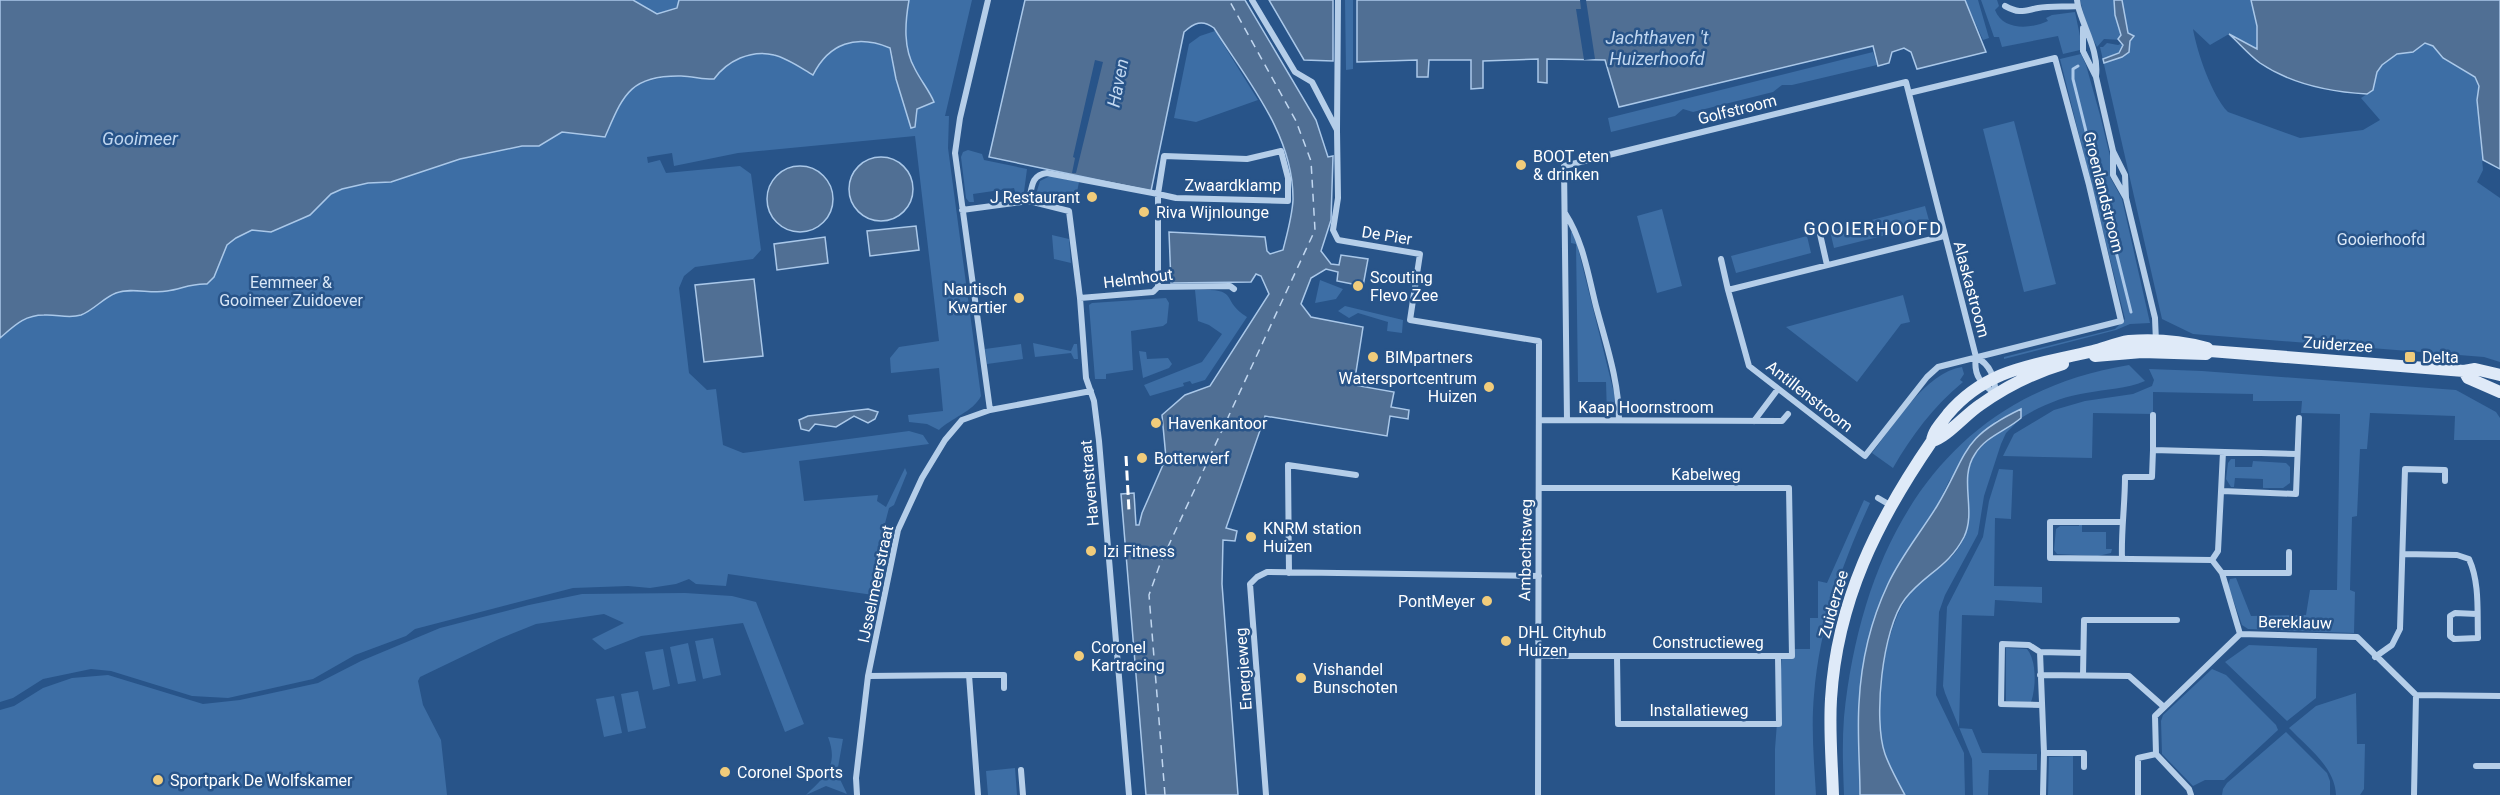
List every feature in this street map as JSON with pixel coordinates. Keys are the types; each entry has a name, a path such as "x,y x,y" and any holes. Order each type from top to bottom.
{"street":[{"path":"988,0 960,118 955,153 990,410"},
{"name":"De Pier","path":"1252,0 1295,72 1312,82 1337,130"},
{"name":"De Pier","path":"1338,0 1338,198 1333,230 1338,240 1420,254 1410,320 1539,341"},
{"path":"2005,6 2016,12 2027,12 2038,8 2077,3 2083,28 2083,51 2096,76"},
{"path":"2083,28 2094,49 2096,76 2113,151 2113,175 2126,198"},
{"name":"Groenlandstroom","path":"1909,93 2049,58 2055,58 2059,68 2121,321 1976,357"},
{"name":"Golfstroom","path":"1565,213 1564,166 1906,82 1909,93"},
{"name":"Alaskastroom","path":"1909,93 1976,357 1974,369 1982,385"},
{"name":"Zwaardklamp","path":"1281,151 1288,178 1288,201 1176,198 1158,194 1164,156 1247,159 1281,151"},
{"path":"2113,151 2124,172 2126,198 2154,312 2156,346"},
{"path":"962,210 1029,201 1033,180 1039,174 1047,172 1158,194 1158,287"},
{"name":"Havenstraat","path":"1029,201 1069,211 1080,298 1086,378 1091,391 1099,441 1129,795"},
{"path":"1565,213 1567,420"},
{"path":"1565,213 1577,231 1604,332 1619,396 1619,420"},
{"path":"1820,234 1827,265"},
{"path":"1728,290 1944,236"},
{"name":"Antillenstroom","path":"1721,259 1749,366 1865,456 1930,374 1938,367 1976,357"},
{"name":"Helmhout","path":"1080,298 1153,292 1158,287 1230,286 1234,289"},
{"name":"Ambachtsweg","path":"1538,795 1539,341"},
{"name":"Zuiderzee","path":"1833,795 1831,709 1838,646 1858,574 1873,537 1890,505 1932,441 1932,435 1955,407 1982,385 2024,365 2092,351 2116,343 2156,346"},
{"name":"Zuiderzee","path":"1932,441 1939,440 1971,411 1996,394 2026,378 2068,362 2156,346 2190,343 2210,351 2464,371 2475,369 2500,375"},
{"name":"Alaskastroom","path":"1976,357 1986,362 1995,378"},
{"name":"Zuiderzee","path":"2464,371 2468,378 2500,392"},
{"path":"1995,378 1996,394"},
{"path":"1982,385 1996,394"},
{"path":"1754,421 1778,389"},
{"name":"IJsselmeerstraat","path":"857,795 856,778 868,676 898,530 922,478 945,440 962,420 990,410 1091,391"},
{"name":"Kaap Hoornstroom","path":"1539,420 1782,421 1788,414"},
{"path":"2122,559 2121,522 2124,515 2125,477 2152,477 2153,415"},
{"path":"2222,491 2296,494 2299,418"},
{"path":"2153,450 2296,454"},
{"path":"2212,560 2218,551 2223,452"},
{"path":"1289,573 1288,465 1356,475"},
{"path":"2375,657 2392,645 2400,629 2405,469 2445,470 2445,481"},
{"name":"Kabelweg","path":"1540,488 1789,488 1790,570"},
{"path":"1878,498 1890,505"},
{"path":"2121,522 2050,522 2050,558 2212,560"},
{"path":"2222,573 2289,573 2289,552"},
{"path":"2403,554 2457,555 2469,559 2475,571 2477,614 2478,638 2454,639 2450,636 2450,616 2455,613 2477,614"},
{"path":"2212,560 2222,573 2240,634"},
{"name":"Constructieweg","path":"1538,656 1792,656 1790,570"},
{"name":"Energieweg","path":"1266,795 1250,584 1262,573 1539,576"},
{"path":"2083,675 2084,620 2176,620"},
{"name":"Bereklauw","path":"2157,754 2155,716 2240,634 2357,637 2416,695"},
{"path":"2041,705 2001,704 2002,644 2029,645 2040,652 2083,652"},
{"path":"2040,652 2044,753 2043,795"},
{"name":"Installatieweg","path":"1617,656 1618,724 1779,724 1778,656"},
{"path":"969,675 978,795"},
{"path":"868,676 1004,675 1004,688"},
{"path":"2040,675 2129,676 2164,707"},
{"path":"2414,795 2416,695 2500,696"},
{"path":"2044,753 2084,753 2084,767"},
{"path":"2138,795 2138,758 2157,754 2189,789 2191,795"},
{"path":"2476,766 2500,766"},
{"path":"1021,770 1023,795"}],"green space":[{"name":"Eemmeer & Gooimeer Zuidoever","path":"0,0 643,82 670,76 714,79 733,62 748,55 757,54 779,56 813,75 827,55 836,49 855,42 866,42 889,48 911,128 917,109 934,102 908,52 906,26 909,0 972,0 945,116 949,116 948,148 981,396 967,411 939,430 927,424 909,422 908,415 943,411 939,368 891,373 890,358 899,347 939,341 915,136 738,153 674,166 672,153 647,157 648,163 660,160 666,173 740,166 751,174 761,250 753,259 695,267 684,276 679,288 689,373 707,390 716,389 723,445 743,453 909,431 923,435 929,444 799,461 804,501 878,495 877,501 886,507 905,468 907,473 894,505 889,508 883,531 890,538 880,596 728,574 726,586 696,584 689,579 676,584 650,588 628,586 573,588 415,629 406,636 355,655 313,679 228,698 192,696 111,671 91,669 43,679 13,698 0,702"},
{"path":"633,0 679,0 677,7 657,14"},
{"path":"1345,0 1353,0 1353,69 1346,70"},
{"path":"1965,0 1978,0 1989,38 1983,40"},
{"path":"1981,0 1997,0 1999,6 1995,10 1999,17 2004,22 2018,26 2034,26 2048,21 2046,18 2052,15 2075,12 2080,36 2080,50 2063,54 2058,36 2002,47 1999,37 1994,37"},
{"path":"2080,0 2114,0 2122,40 2104,39 2097,47 2087,27"},
{"name":"Gooierhoofd","path":"2122,0 2251,0 2257,26 2257,49 2229,34 2210,45 2193,29 2202,61 2216,96 2228,112 2300,138 2363,130 2380,120 2361,98 2373,90 2377,72 2382,65 2397,54 2413,52 2425,43 2433,46 2443,58 2475,77 2479,86 2477,100 2483,170 2477,182 2500,198 2500,362 2484,357 2193,334 2162,319 2100,47 2107,43 2118,45 2123,43 2120,52 2103,59 2104,62 2122,57 2130,47"},
{"path":"1215,31 1258,100 1196,122 1174,118 1189,44 1200,36"},
{"path":"1873,52 1877,65 1792,85 1782,85 1773,92 1693,112 1683,109 1675,116 1611,132 1608,118"},
{"path":"2081,54 2086,65 2111,160 2110,177 2122,199 2150,323 2130,324 2116,330 2004,359 2004,357 2115,329 2125,319 2060,59"},
{"path":"2014,121 2056,284 2024,292 1983,129"},
{"path":"968,150 982,154 984,160 1027,169 1024,192 1016,195 1014,188 973,194 974,202 969,202 966,198 961,157 963,152"},
{"path":"1050,176 1079,182 1075,202 1071,205 1063,200 1036,194 1040,181"},
{"path":"1925,206 1930,224 1834,248 1830,231"},
{"path":"1662,209 1682,286 1657,293 1637,216"},
{"path":"1571,232 1574,232 1615,397 1614,410 1609,416 1607,415 1606,382 1578,382 1576,244 1571,243"},
{"path":"1052,235 1069,239 1071,263 1054,259"},
{"path":"1807,236 1811,253 1736,273 1731,256"},
{"path":"1320,280 1343,289 1336,299 1315,303"},
{"path":"1195,290 1225,293 1239,311 1247,317 1205,380 1192,384 1190,381 1183,383 1184,386 1150,396 1144,385 1202,362 1222,334 1198,321"},
{"path":"1903,295 1910,322 1901,324 1857,382 1786,327"},
{"path":"1166,298 1169,303 1167,323 1163,326 1131,331 1133,370 1106,374 1106,379 1095,379 1089,305"},
{"path":"1345,306 1403,320 1402,333 1387,331 1388,322 1358,313 1349,318 1338,311"},
{"path":"1033,343 1071,351 1074,344 1077,344 1078,359 1074,359 1071,353 1035,357"},
{"path":"1021,344 1023,359 987,364 985,349"},
{"path":"1139,351 1146,352 1147,359 1168,358 1172,364 1169,368 1143,378"},
{"path":"2129,365 2145,381 2124,387 2069,396 2021,418 2020,409 1996,421 1949,481 1938,504 1889,581 1879,605 1867,648 1859,703 1860,795 1844,795 1844,717 1854,653 1870,592 1893,537 1924,487 1962,443 2009,408 2064,382"},
{"path":"1962,367 1964,374 1960,380 1963,382 1924,422 1893,468 1872,453 1923,389 1949,371"},
{"path":"2149,369 2456,390 2496,412 2500,418 2500,440 2454,440 2455,416 2370,413 2367,449 2360,449 2357,516 2352,517 2350,590 2355,592 2354,633 2248,629 2242,625 2228,585 2230,579 2236,578 2251,616 2306,615 2310,590 2337,590 2340,414 2301,413 2302,401 2253,401 2253,394 2153,392 2153,414 2093,413 2092,458 2003,456 2014,434 2054,410 2085,401 2133,394 2152,386 2154,380"},
{"path":"2018,421 2006,433 2001,444 1984,496 1978,534 1945,595 1939,612 1936,695 1964,753 1965,795 1905,795 1889,764 1881,737 1880,693 1887,646 1902,606 1912,591 1949,560 1961,544 1966,530 1968,476 1974,457 1992,436"},
{"path":"2231,459 2235,459 2235,467 2252,467 2253,461 2286,463 2290,467 2290,483 2283,488 2263,488 2263,479 2235,478 2234,487 2231,487 2226,479 2228,463"},
{"path":"1999,469 2013,470 2011,519 1995,518 1994,586 2042,587 2042,603 1995,600 1994,616 1962,615 1959,727 1943,686 1947,607 1983,537 1989,501"},
{"path":"1864,500 1870,503 1833,596 1821,644 1813,720 1816,795 1775,795 1775,749 1782,656 1792,656 1795,649 1810,649 1810,618 1818,618 1818,581 1827,583"},
{"path":"2082,524 2082,532 2106,532 2106,549 2112,549 2111,553 2098,556 2057,554 2054,550 2056,529 2060,526 2079,526"},
{"path":"685,593 732,596 756,602 804,724 785,732 743,623 641,636 605,650 592,639 624,623 604,614 536,624 420,677 418,681 423,705 441,740 447,795 0,795 0,710 14,706 43,688 72,678 108,675 203,704 240,700 318,683 361,661 440,628 529,605 582,594"},
{"path":"713,638 721,675 703,679 695,641"},
{"path":"688,643 696,681 678,684 670,647"},
{"path":"2249,645 2317,648 2316,698 2287,721 2225,662"},
{"path":"2006,648 2027,649 2033,660 2035,675 2031,702 2006,701"},
{"path":"663,649 670,686 653,690 645,652"},
{"path":"2212,669 2226,675 2276,725 2278,730 2224,780 2205,780 2193,786 2162,754 2161,721 2163,715"},
{"path":"638,691 646,728 628,732 621,694"},
{"path":"2356,693 2357,744 2365,744 2364,789 2360,795 2336,795 2326,767 2289,728 2316,706"},
{"path":"614,696 622,733 604,737 596,699"},
{"path":"1959,728 1972,729 1982,753 2037,754 2037,770 1989,770 1988,795 1973,795 1972,759"},
{"path":"2286,732 2327,773 2330,781 2330,795 2222,795 2227,783"},
{"path":"828,737 843,739 837,773 847,794 826,786 806,795 824,776 831,763 831,747"},
{"path":"2073,756 2073,795 2048,795 2049,757"},
{"path":"1015,768 1017,795 988,795 986,771"}],"water":[{"name":"Gooimeer","path":"0,0 633,0 657,14 677,8 679,0 909,0 906,26 908,53 934,102 917,109 915,127 911,128 896,79 890,48 866,42 845,44 835,49 827,55 813,75 779,56 757,54 748,55 733,62 714,79 681,76 650,79 639,84 623,99 605,137 562,132 539,146 522,146 460,159 391,182 368,183 342,189 331,194 310,215 271,232 252,230 236,238 227,245 214,277 207,284 196,284 161,292 122,291 111,295 81,315 31,317 20,322 0,338"},
{"name":"Haven","path":"1025,0 1245,0 1316,120 1328,157 1333,156 1331,220 1321,251 1331,264 1339,265 1341,255 1368,259 1363,286 1337,281 1338,272 1326,269 1311,278 1301,304 1311,317 1363,327 1354,385 1394,392 1391,407 1409,410 1408,419 1390,416 1387,436 1265,416 1226,528 1237,531 1235,541 1223,540 1222,584 1238,795 1146,795 1121,494 1134,493 1136,525 1139,525 1166,458 1162,415 1185,395 1210,386 1269,294 1261,276 1256,274 1251,282 1171,283 1169,232 1265,237 1267,251 1270,254 1283,250 1293,200 1286,153 1254,88 1214,28 1202,23 1191,26 1184,32 1151,191 989,157"},
{"path":"1269,0 1333,0 1333,61 1304,60"},
{"name":"Jachthaven 't Huizerhoofd","path":"1357,0 1965,0 1986,52 1917,69 1911,52 1904,48 1892,52 1889,63 1878,66 1873,46 1619,107 1605,60 1547,59 1547,83 1538,82 1538,59 1483,61 1483,88 1471,89 1471,60 1429,60 1428,77 1417,77 1417,60 1357,62"},
{"path":"2114,0 2122,0 2128,33 2134,36 2130,41 2129,52 2104,63 2103,59 2119,53 2123,45 2118,39 2121,35 2115,15"},
{"path":"2251,0 2500,0 2500,169 2483,160 2477,100 2479,86 2475,77 2443,58 2433,46 2425,43 2413,52 2397,54 2382,65 2377,72 2373,90 2367,94 2311,86 2260,63 2229,34 2257,49 2257,26"},
{"path":"875,157 887,157 904,166 911,177 913,189 911,201 904,212 887,221 875,221 863,216 854,207 849,195 849,183 854,171 863,162"},
{"path":"800,166 812,169 823,176 830,187 833,199 830,211 823,222 812,229 800,232 788,229 777,222 770,211 767,199 770,187 777,176 788,169"},
{"path":"916,226 919,250 870,256 867,231"},
{"path":"825,237 828,263 777,270 774,244"},
{"path":"754,279 763,356 704,362 695,285"},
{"path":"868,409 878,412 875,419 868,423 854,416 836,427 815,424 809,431 801,429 799,420 808,416"},
{"path":"2021,409 2021,418 1990,438 1975,454 1968,474 1969,516 1964,537 1951,556 1912,590 1897,613 1890,631 1885,652 1880,698 1881,739 1887,759 1905,795 1860,795 1858,726 1860,688 1868,642 1882,598 1899,564 1937,506 1968,449 1987,429"}],"pier":[{"path":"1580,0 1586,0 1595,59 1584,60 1576,9 1581,9"},
{"path":"1095,60 1103,62 1076,173 1072,173 1075,158 1073,157"}],"waterway":[{"path":"2078,66 2073,69 2073,79 2131,312"}],"ferry route":[{"path":"1165,795 1149,595 1160,564 1315,230 1311,161 1296,121 1229,0"}],"railway":[{"path":"1126,456 1129,511"}],"place":[{"name":"BOOT eten & drinken","path":"1521,165"},
{"name":"J Restaurant","path":"1092,197"},
{"name":"Riva Wijnlounge","path":"1144,212"},
{"name":"Scouting Flevo Zee","path":"1358,286"},
{"name":"Nautisch Kwartier","path":"1019,298"},
{"name":"BIMpartners","path":"1373,357"},
{"name":"Delta","path":"2410,357"},
{"name":"Watersportcentrum Huizen","path":"1489,387"},
{"name":"Havenkantoor","path":"1156,423"},
{"name":"Botterwerf","path":"1142,458"},
{"name":"KNRM station Huizen","path":"1251,537"},
{"name":"Izi Fitness","path":"1091,551"},
{"name":"PontMeyer","path":"1487,601"},
{"name":"DHL Cityhub Huizen","path":"1506,641"},
{"name":"Coronel Kartracing","path":"1079,656"},
{"name":"Vishandel Bunschoten","path":"1301,678"},
{"name":"Coronel Sports","path":"725,772"},
{"name":"Sportpark De Wolfskamer","path":"158,780"}],"district":[{"name":"GOOIERHOOFD","path":"1873,229"}]}
